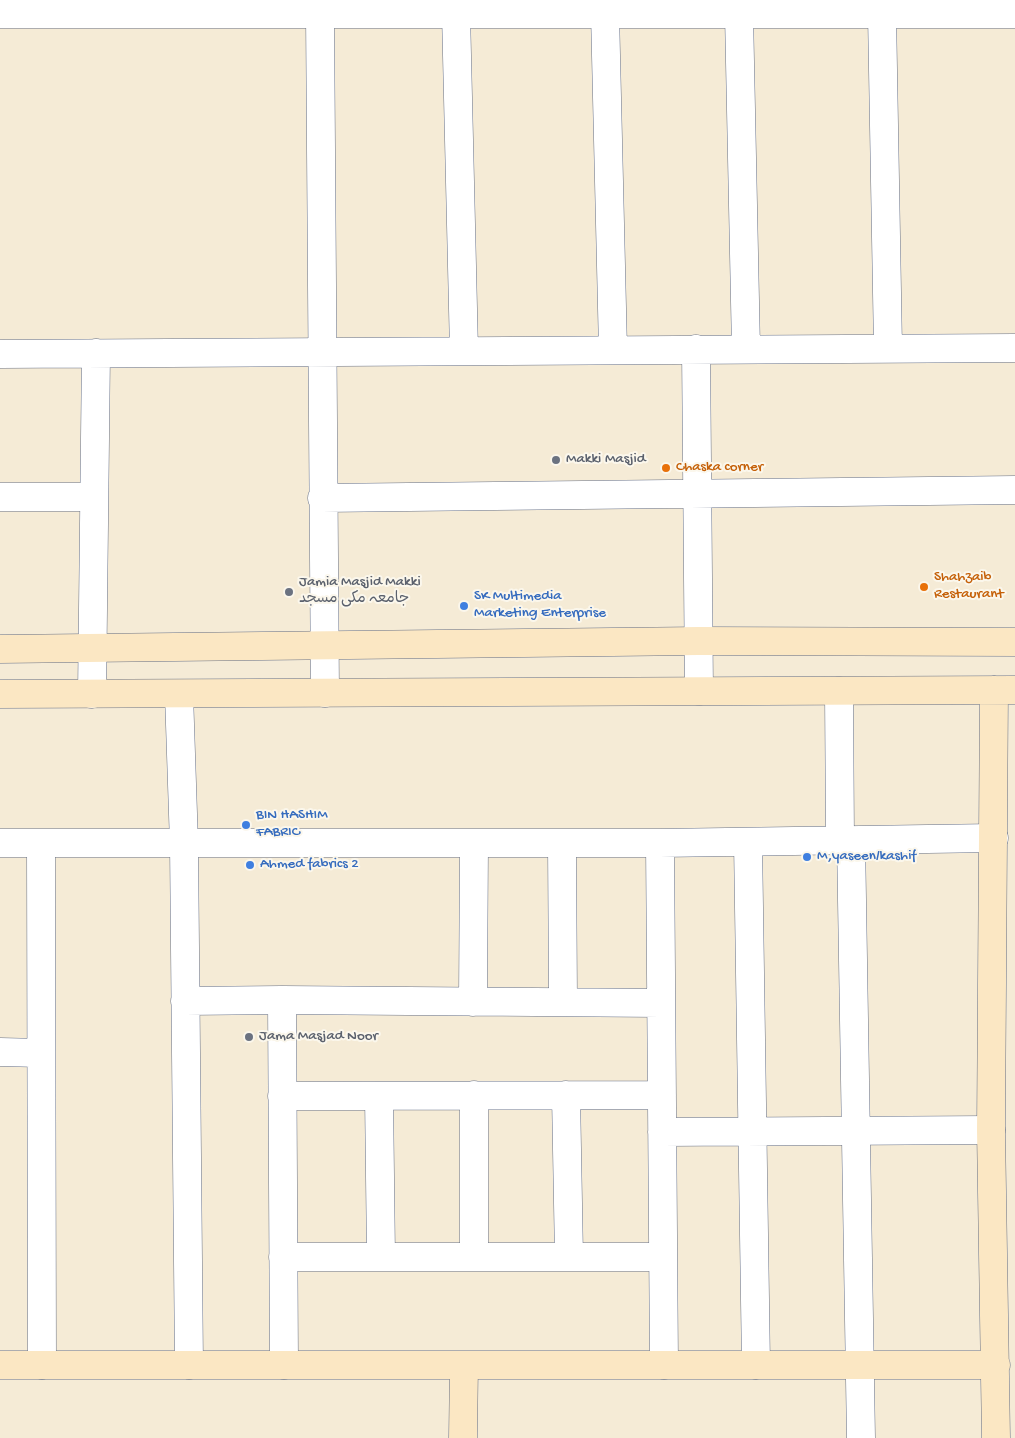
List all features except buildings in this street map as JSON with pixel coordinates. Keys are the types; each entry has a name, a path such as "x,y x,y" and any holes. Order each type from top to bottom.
{"street":[{"path":"0,14 29,7 320,13 390,7 456,13 739,14 807,7 882,14 1015,14"},
{"path":"320,13 322,498 325,693"},
{"path":"456,13 464,351"},
{"path":"605,13 613,350"},
{"path":"739,14 746,349"},
{"path":"882,14 888,348"},
{"path":"0,354 1015,348"},
{"path":"696,349 699,691"},
{"path":"92,694 96,353"},
{"path":"322,498 1015,490"},
{"path":"0,497 94,497"},
{"path":"0,649 324,647 699,641 1015,642"},
{"path":"0,694 1004,690 994,838 991,1130 996,1438"},
{"path":"839,691 857,1131 861,1438"},
{"path":"179,694 184,844 189,1365"},
{"path":"0,843 660,843 994,838"},
{"path":"748,842 756,1365"},
{"path":"473,1002 474,843"},
{"path":"562,843 563,1002"},
{"path":"660,843 664,1365"},
{"path":"41,844 42,1365"},
{"path":"185,1000 661,1003"},
{"path":"282,1000 284,1365"},
{"path":"0,1052 41,1053"},
{"path":"474,1095 474,1257"},
{"path":"566,1095 569,1257"},
{"path":"282,1096 662,1095"},
{"path":"379,1096 381,1257"},
{"path":"662,1132 991,1130"},
{"path":"283,1257 663,1257"},
{"path":"0,1365 996,1365"},
{"path":"463,1438 464,1365"}],"place":[{"name":"Makki Masjid","path":"556,460"},
{"name":"Chaska corner","path":"666,468"},
{"name":"Shahzaib Restaurant","path":"924,587"},
{"name":"Jamia Masjid Makki جامعہ مکی مسجد","path":"289,592"},
{"name":"SK Multimedia Marketing Enterprise","path":"464,606"},
{"name":"BIN HASHIM FABRIC","path":"246,825"},
{"name":"M,yaseen/kashif","path":"807,857"},
{"name":"Ahmed fabrics 2","path":"250,865"},
{"name":"Jama Masjad Noor","path":"249,1037"}]}
